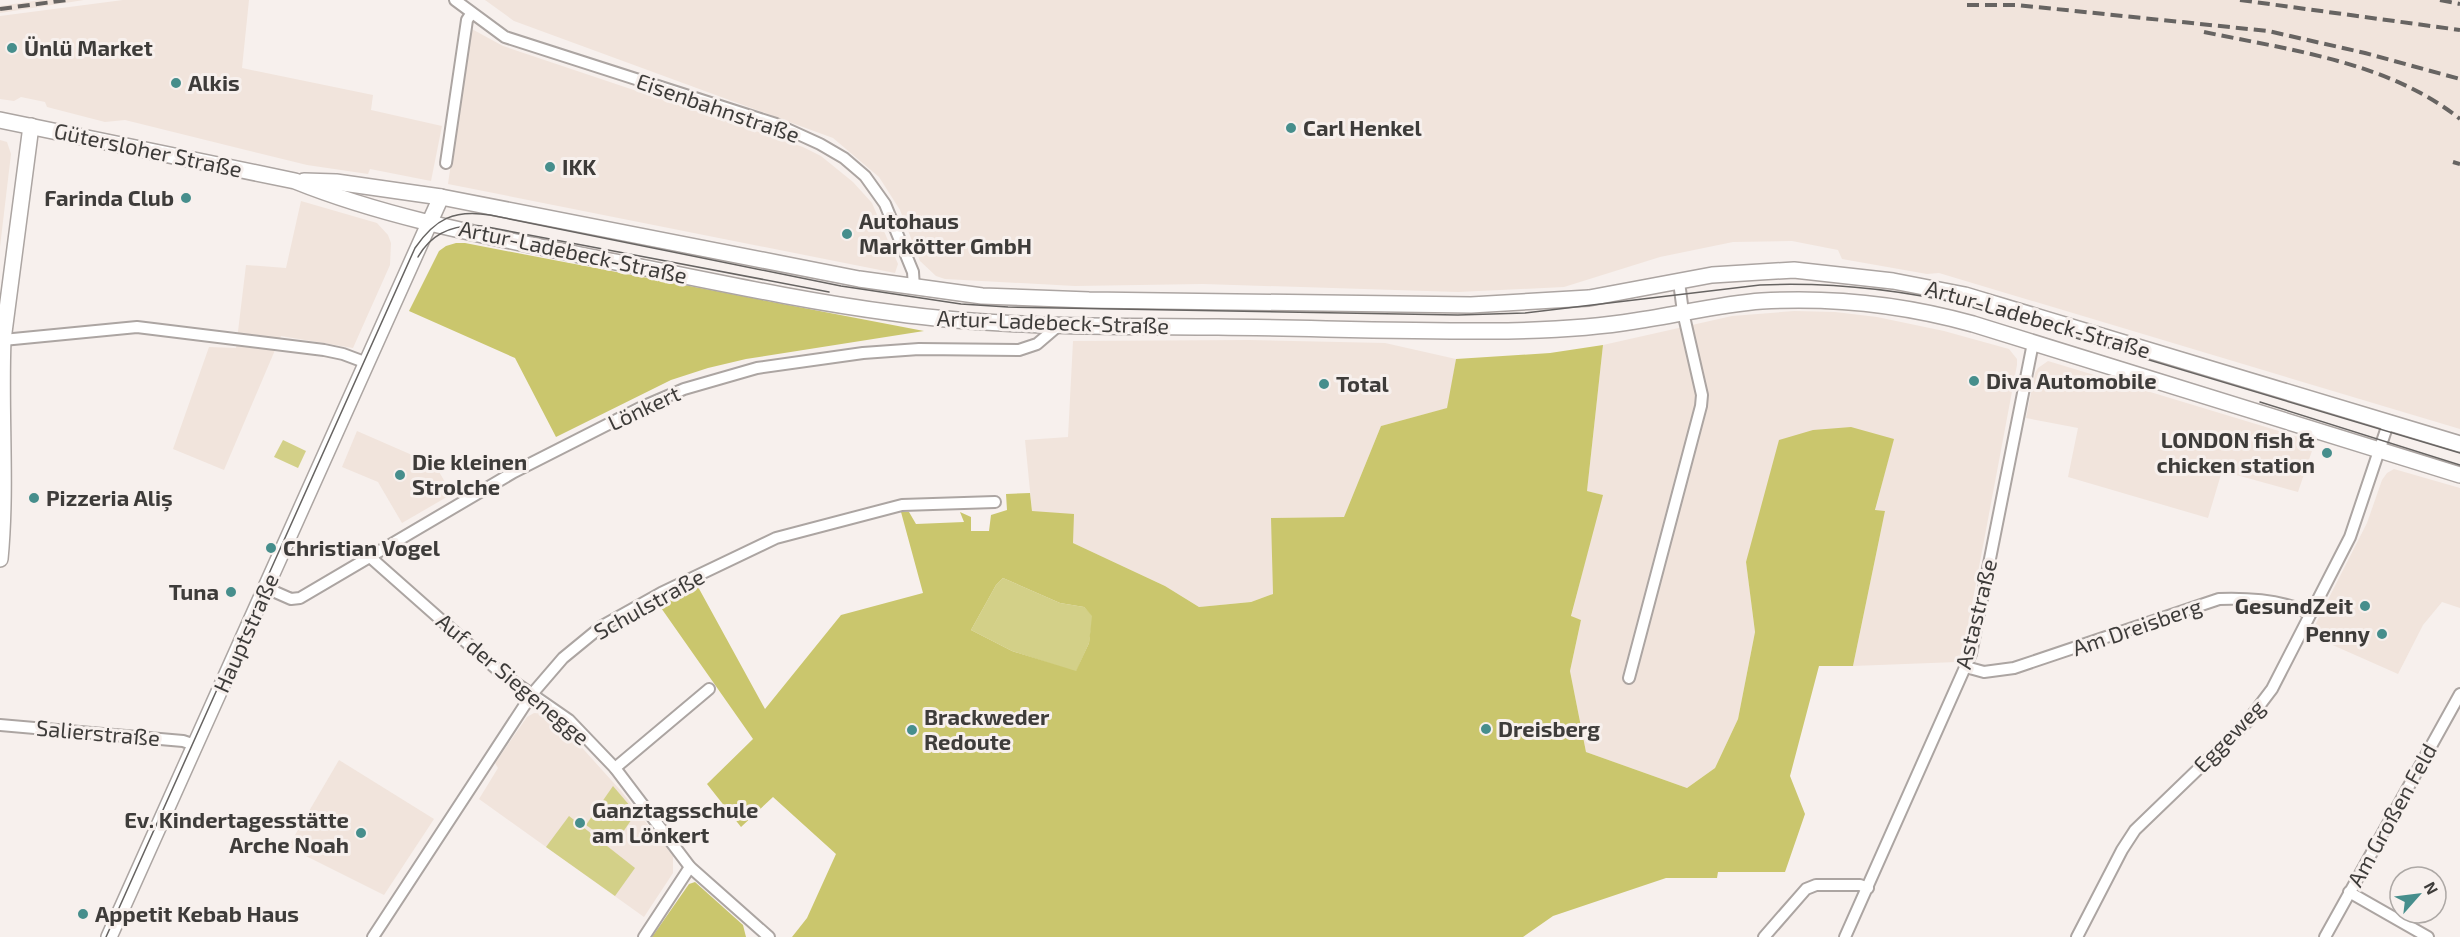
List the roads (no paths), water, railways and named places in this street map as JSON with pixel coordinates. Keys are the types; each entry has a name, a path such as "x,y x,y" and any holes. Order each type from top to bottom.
{"street":[{"name":"Eisenbahnstraße","path":"455,0 505,37 776,124 844,158 865,176 880,194 891,215 913,272 914,288"},
{"path":"446,163 467,20 471,14"},
{"name":"Gütersloher Straße","path":"0,120 295,181 336,197 430,222"},
{"path":"0,559 4,511 3,340 31,126"},
{"name":"Gütersloher Straße","path":"295,181 336,182 441,197"},
{"name":"Artur-Ladebeck-Straße","path":"441,197 914,288 982,296 1089,300 1471,305 1589,298 1721,274 1794,270 1840,274 1914,284 1965,295 2460,444"},
{"name":"Hauptstraße","path":"109,937 441,197"},
{"name":"Artur-Ladebeck-Straße","path":"430,222 563,252 829,303 949,319 1058,326 1524,330 1599,326 1762,302 1840,302 1930,313 2460,475"},
{"path":"1629,678 1701,406 1700,383 1683,312 1679,282"},
{"name":"Lönkert","path":"266,588 291,599 300,598 514,472 642,407 684,389 757,368 811,359 891,350 1028,349 1058,326"},
{"path":"3,340 137,327 324,350 367,363"},
{"name":"Astastraße","path":"1845,937 1966,667 1976,630 2033,343"},
{"path":"2380,450 2389,421"},
{"name":"Eggeweg","path":"2078,935 2129,838 2261,707 2350,537 2380,450"},
{"name":"Schulstraße","path":"373,937 532,694 563,658 602,626 661,593 776,538 902,505 995,502"},
{"name":"Auf der Siegenegge","path":"370,557 501,674 569,720 615,768 690,867 769,937"},
{"name":"Am Dreisberg","path":"1966,667 1984,672 2014,668 2219,599 2238,598 2292,606 2310,614"},
{"path":"615,768 709,689"},
{"name":"Am Großen Feld","path":"2325,937 2349,892 2456,712 2460,694"},
{"name":"Salierstraße","path":"0,725 183,741 195,745"},
{"path":"644,937 690,867"},
{"path":"1764,937 1806,889 1816,885 1860,885 1868,888"},
{"path":"2349,892 2428,937"},
{"path":"2078,935 2092,937"}],"tram line":[{"path":"106,937 415,248 438,223 456,215 490,215 841,286 961,304 1008,307 1458,315 1525,313 1760,285 1837,286 1888,291 1965,305 2460,453"},
{"path":"418,257 430,241 445,231 463,226 482,226 829,292"},
{"path":"2260,402 2460,465"}],"railway":[{"path":"0,9 67,0"},
{"path":"2240,0 2460,30"},
{"path":"2440,0 2460,4"},
{"path":"1967,5 2017,5 2268,31 2365,53 2460,79"},
{"path":"2204,32 2304,52 2370,71 2402,84 2432,100 2460,119"},
{"path":"2453,162 2460,164"}],"place":[{"name":"Ünlü Market","path":"12,48"},
{"name":"Alkis","path":"176,83"},
{"name":"Carl Henkel","path":"1291,128"},
{"name":"IKK","path":"550,167"},
{"name":"Farinda Club","path":"186,198"},
{"name":"Autohaus Markötter GmbH","path":"847,234"},
{"name":"Diva Automobile","path":"1974,381"},
{"name":"Total","path":"1324,384"},
{"name":"LONDON fish & chicken station","path":"2327,453"},
{"name":"Die kleinen Strolche","path":"400,475"},
{"name":"Pizzeria Aliş","path":"34,498"},
{"name":"Christian Vogel","path":"271,548"},
{"name":"Tuna","path":"231,592"},
{"name":"GesundZeit","path":"2365,606"},
{"name":"Penny","path":"2382,634"},
{"name":"Dreisberg","path":"1486,729"},
{"name":"Brackweder Redoute","path":"912,730"},
{"name":"Ganztagsschule am Lönkert","path":"580,823"},
{"name":"Ev. Kindertagesstätte Arche Noah","path":"361,833"},
{"name":"Appetit Kebab Haus","path":"83,914"}]}
